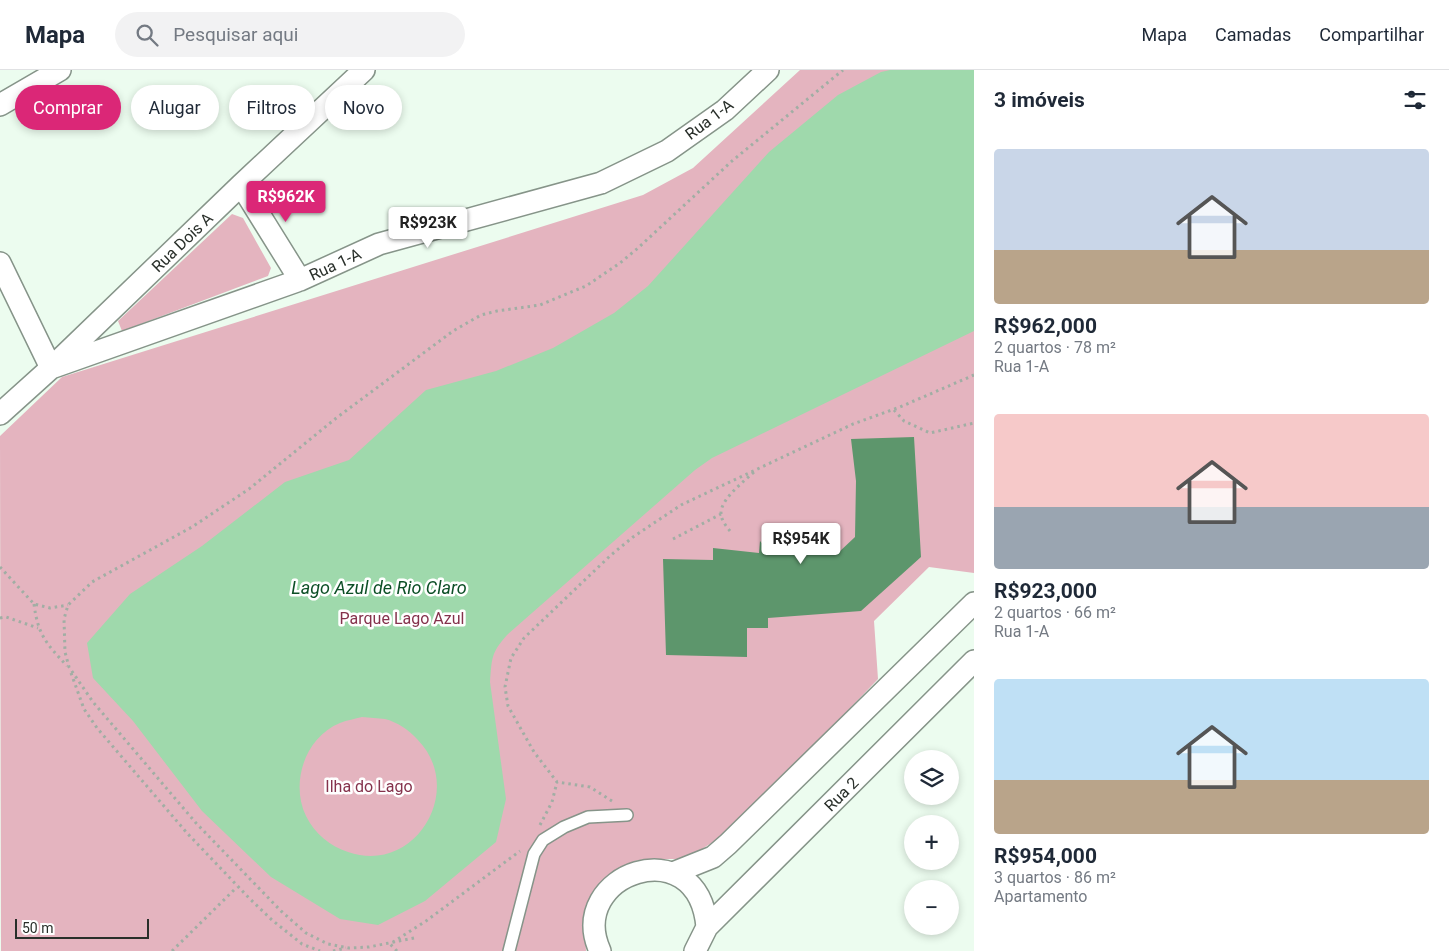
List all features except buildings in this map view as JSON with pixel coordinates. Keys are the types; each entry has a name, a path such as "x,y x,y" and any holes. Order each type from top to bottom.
{"street":[{"path":"0,105 60,70"},
{"name":"Rua Dois A","path":"0,414 52,368 241,185 364,70"},
{"name":"Rua 1-A","path":"52,368 300,280 378,244 601,183 667,151 725,110 768,70"},
{"path":"241,185 300,280"},
{"path":"0,263 52,368"},
{"path":"673,873 713,857 728,844 974,603"},
{"name":"Rua 2","path":"695,951 708,927 974,660"},
{"path":"600,951 596,942 595,922 600,903 612,887 628,875 638,872 658,870 673,873 684,879 697,893 705,909 708,927"}],"lane":[{"path":"509,951 534,854 542,840 564,827 588,817 627,815"}],"path":[{"path":"320,951 302,944 272,920 238,886 186,833 97,728 84,708 65,652 64,619 68,605 92,582 192,527 249,489 335,419 453,332 481,315 540,305 586,286 620,263 732,161 843,70"},
{"path":"627,815 608,798 590,787 557,782 534,752 508,706 504,687 511,658 524,638 632,536 681,505 852,424 894,410 974,375"},
{"path":"894,410 904,421 930,433 974,423"},
{"path":"673,539 720,514 724,502 759,468"},
{"path":"720,514 730,531"},
{"path":"0,567 34,604 38,628 43,638 69,667 110,724 196,823 248,879 306,933 328,944 349,948"},
{"path":"34,604 50,608 68,605"},
{"path":"0,618 6,617 38,628"},
{"path":"537,831 552,802 557,782"},
{"path":"390,944 426,921 526,846"},
{"path":"172,951 238,886"},
{"path":"333,951 349,948 369,948 414,938"},
{"path":"390,944 397,951"}],"green space":[{"name":"Parque Lago Azul","path":"800,70 974,70 974,573 929,567 874,621 878,679 747,816 721,837 697,852 678,859 634,861 616,872 590,901 587,909 585,929 586,951 1,951 0,436 62,377 643,195 693,168"},
{"path":"232,214 243,218 271,268 268,276 122,331 118,321"}],"water":[{"name":"Lago Azul de Rio Claro","path":"890,70 974,70 974,331 712,458 695,470 507,635 493,656 490,682 506,799 496,842 425,901 378,925 340,919 271,877 202,811 133,721 93,678 87,643 130,594 202,546 285,482 349,460 426,390 496,371 553,348 614,313 648,286 769,152 838,95 881,72","holes":["362,717 389,720 410,732 431,759 437,781 435,803 426,823 412,840 394,852 372,856 348,852 324,839 306,816 301,803 300,790 300,776 304,762 318,739 340,723"]}],"park label":[{"name":"Ilha do Lago","path":"369,786"}]}
